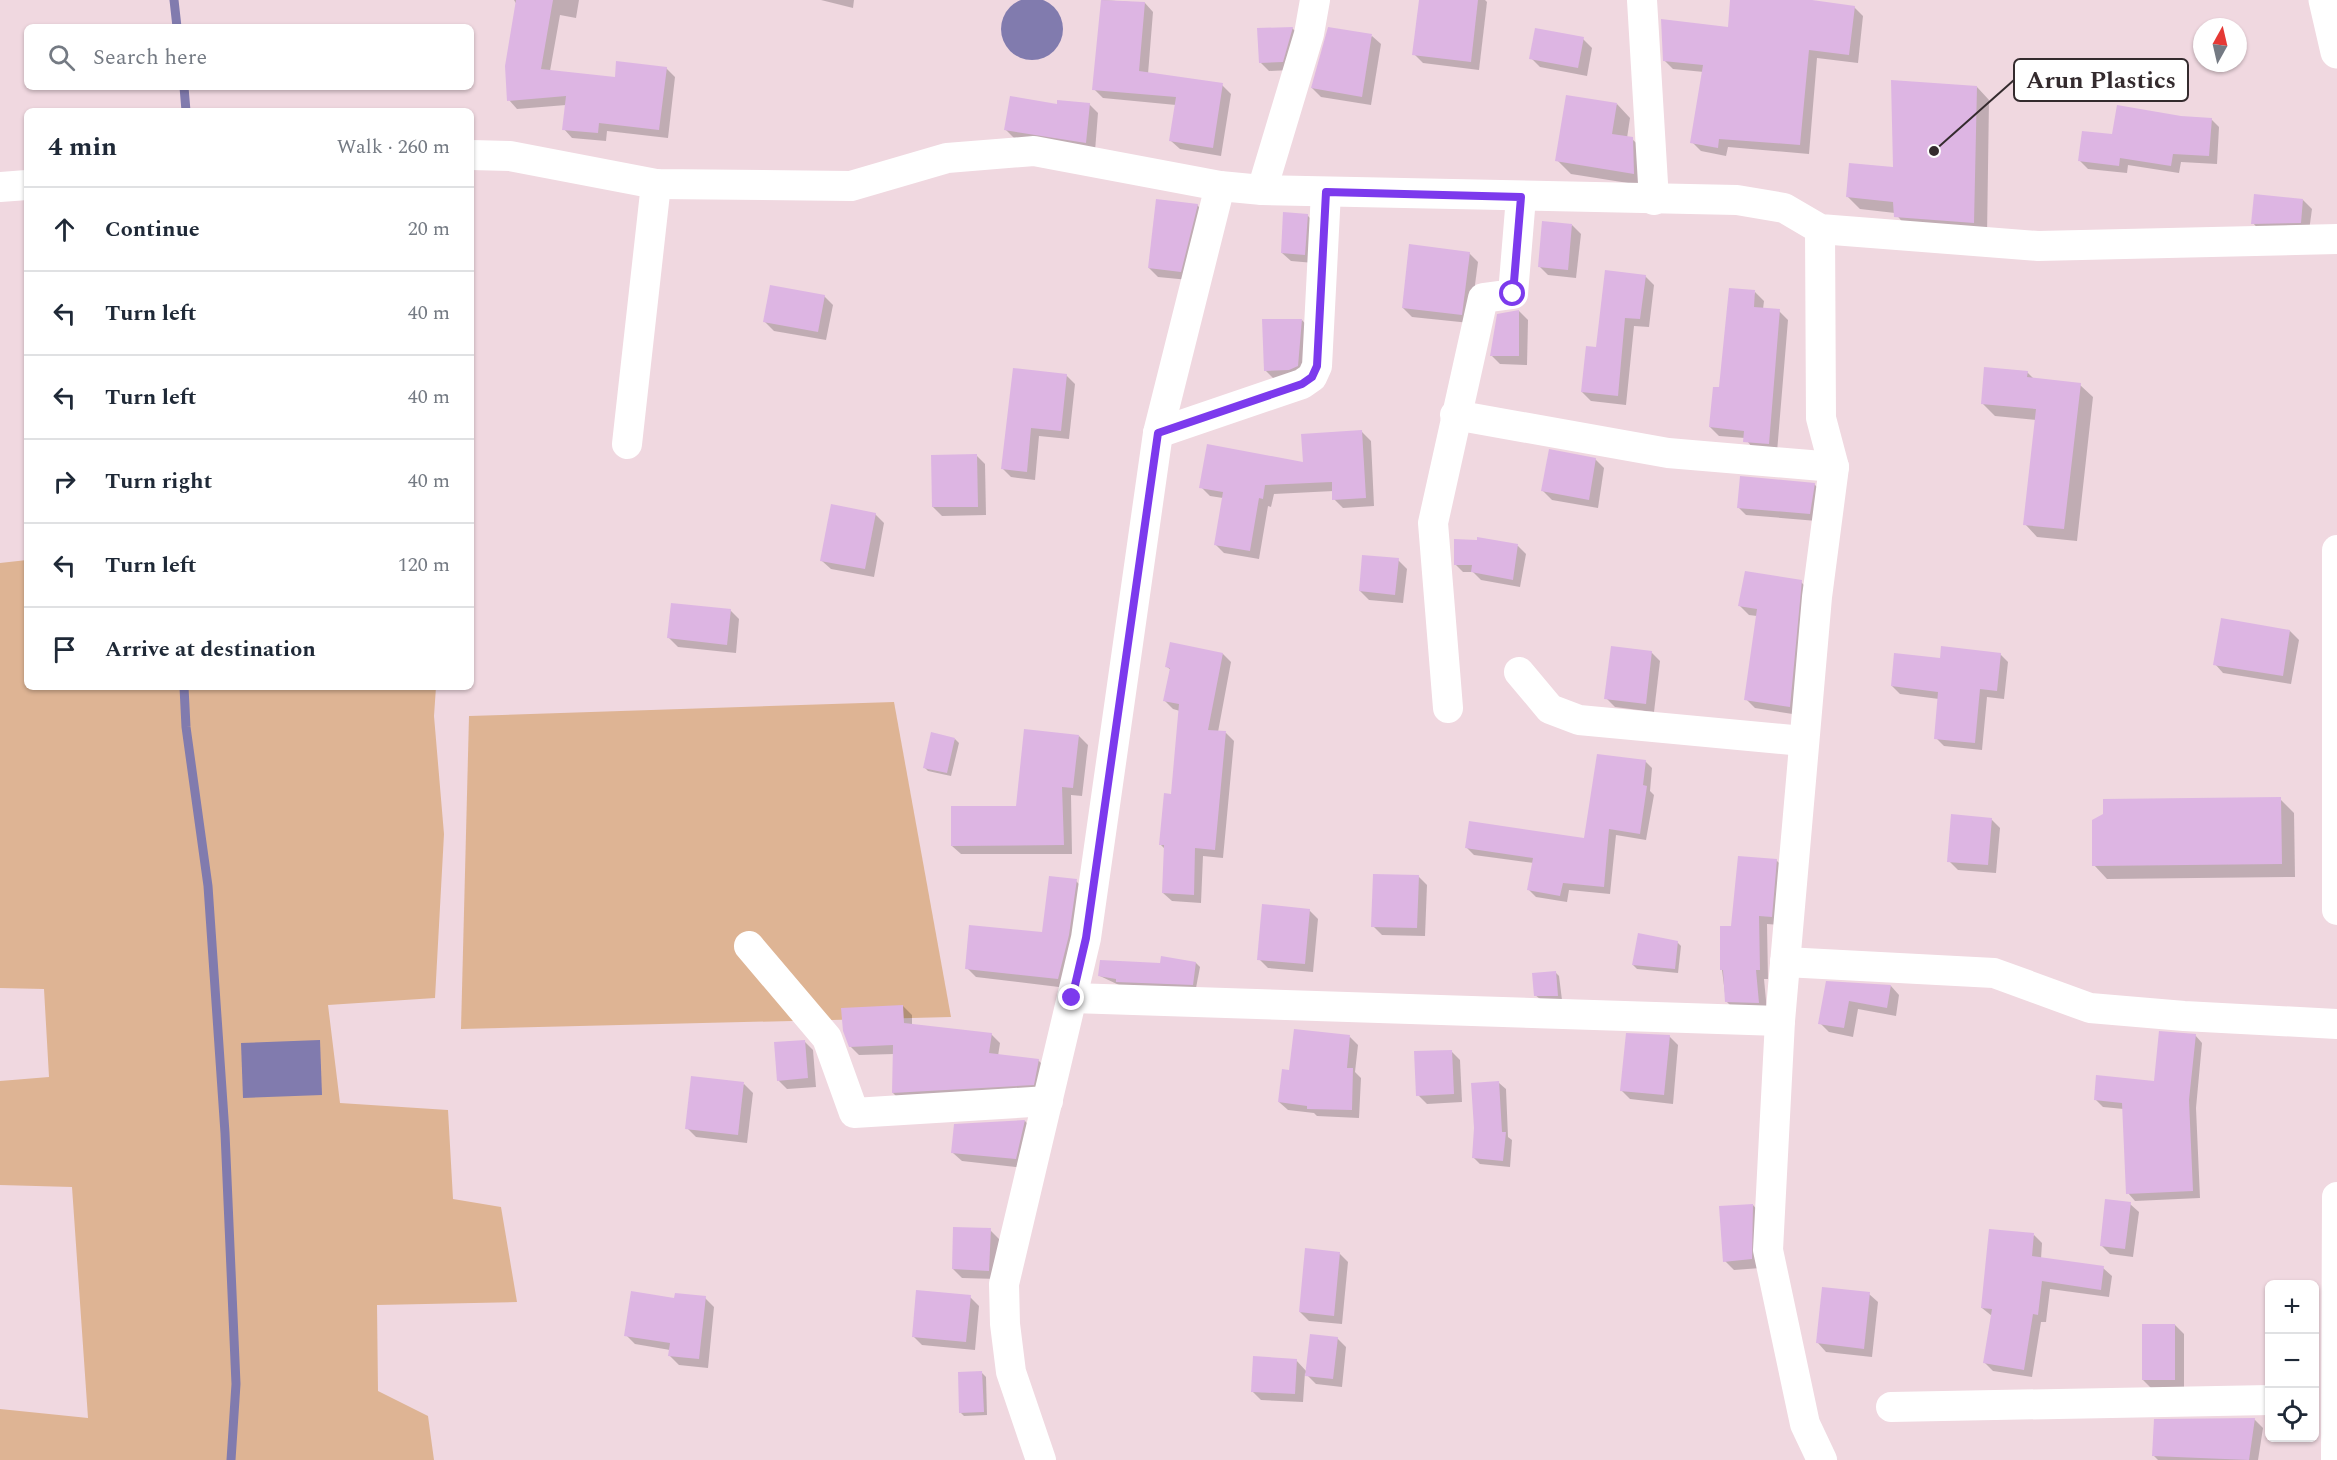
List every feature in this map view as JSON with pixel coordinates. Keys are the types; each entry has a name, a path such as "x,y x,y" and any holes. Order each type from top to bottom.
{"highway":[{"path":"2325,0 2337,52"}],"street":[{"path":"1262,190 1309,34 1315,0"},
{"path":"1642,0 1654,200"},
{"path":"474,155 510,156 656,184 851,186 947,158 1034,151 1220,186 1262,190 1737,200 1784,208 1820,229 2038,246 2337,239"},
{"path":"627,444 656,184"},
{"path":"0,188 24,185"},
{"path":"1041,1460 1011,1372 1005,1324 1004,1284 1086,938 1158,433 1220,186"},
{"path":"1158,433 1302,384 1312,377 1317,366 1326,192"},
{"path":"1448,708 1433,523 1455,415 1483,298 1513,294 1521,197"},
{"path":"1820,229 1821,418 1834,467 1803,741 1780,1021 1768,1250 1786,1346 1805,1424 1822,1460"},
{"path":"1455,415 1668,453 1834,467"},
{"path":"2337,550 2337,910"},
{"path":"1519,672 1550,709 1579,720 1803,741"},
{"path":"749,946 827,1038 854,1113 1048,1101"},
{"path":"1785,962 1994,973 2090,1008 2184,1016 2337,1024"},
{"path":"1072,998 1780,1021"},
{"path":"2336,1460 2325,1399 2337,1197"},
{"path":"1891,1407 2265,1400"}],"shaded area":[{"path":"1023,-1 1041,-1 1049,3 1058,12 1063,23 1063,35 1058,46 1049,55 1038,60 1026,60 1015,55 1006,46 1001,35 1001,23 1006,12"},
{"path":"24,560 24,690 436,690 434,716 444,834 435,998 328,1005 340,1103 448,1110 453,1199 501,1207 517,1302 377,1305 378,1391 428,1416 434,1460 0,1460 0,1409 88,1418 72,1187 0,1185 0,1081 49,1077 44,989 0,988 0,563"},
{"path":"894,702 951,1017 461,1029 469,716"},
{"path":"320,1040 322,1095 243,1098 241,1043"}],"building":[{"path":"516,0 553,0 541,69 615,77 616,61 667,67 659,130 599,123 598,133 562,130 566,96 507,101 505,66"},
{"path":"1101,0 1145,2 1139,71 1223,83 1213,148 1169,141 1176,97 1092,90"},
{"path":"1419,0 1478,0 1471,62 1412,55"},
{"path":"1730,0 1812,0 1855,6 1849,55 1809,50 1800,145 1719,139 1718,148 1690,143 1703,65 1663,61 1661,19 1728,27"},
{"path":"1293,27 1283,62 1259,63 1257,28"},
{"path":"1328,27 1372,34 1362,97 1311,88"},
{"path":"1535,28 1584,37 1578,68 1529,59"},
{"path":"1891,80 1977,86 1974,223 1894,217 1893,202 1846,197 1849,163 1893,167"},
{"path":"1566,95 1617,103 1612,134 1633,137 1634,174 1555,161"},
{"path":"1010,96 1057,104 1057,100 1090,103 1086,143 1004,130"},
{"path":"2117,105 2181,116 2212,118 2209,156 2173,154 2171,166 2120,158 2119,166 2078,161 2082,131 2112,134"},
{"path":"2254,194 2303,199 2301,223 2251,224"},
{"path":"1156,199 1198,204 1181,272 1148,268"},
{"path":"1283,212 1308,214 1305,255 1281,253"},
{"path":"1542,221 1572,224 1568,270 1538,267"},
{"path":"1409,244 1470,252 1462,315 1402,308"},
{"path":"1605,270 1646,275 1640,319 1625,318 1618,396 1581,392 1586,346 1596,347"},
{"path":"770,285 825,295 818,332 763,322"},
{"path":"1729,288 1755,290 1754,307 1780,309 1769,444 1743,442 1744,431 1709,427 1713,387 1719,387"},
{"path":"1519,310 1519,356 1490,356 1497,314"},
{"path":"1262,319 1302,319 1298,366 1289,370 1264,371"},
{"path":"1984,367 2028,371 2027,377 2081,383 2064,529 2023,525 2036,409 1981,404"},
{"path":"1013,368 1067,374 1061,431 1031,428 1027,472 1001,469"},
{"path":"1362,430 1366,498 1332,500 1332,482 1265,485 1263,499 1259,498 1250,551 1214,545 1223,492 1199,488 1207,444 1303,462 1301,434"},
{"path":"1549,449 1596,458 1589,500 1541,491"},
{"path":"977,454 978,507 932,507 931,455"},
{"path":"1740,476 1815,483 1810,514 1737,508"},
{"path":"831,504 876,513 865,569 820,561"},
{"path":"1477,537 1518,544 1513,580 1471,572 1472,565 1454,565 1454,539 1477,540"},
{"path":"1362,555 1399,558 1395,595 1359,591"},
{"path":"1745,571 1802,580 1790,707 1744,700 1757,609 1738,606"},
{"path":"671,603 731,609 727,645 667,638"},
{"path":"2221,618 2290,630 2283,676 2213,665"},
{"path":"1170,642 1223,653 1208,730 1226,731 1215,850 1195,848 1194,895 1162,893 1164,845 1159,845 1164,793 1171,794 1179,704 1163,701 1170,668 1165,667"},
{"path":"1611,646 1652,651 1646,704 1604,699"},
{"path":"1941,646 2001,653 1997,691 1980,689 1975,743 1934,739 1938,692 1891,686 1894,653 1940,658"},
{"path":"1024,729 1079,735 1073,788 1062,787 1064,845 951,846 951,806 1016,806"},
{"path":"931,732 955,738 947,773 923,768"},
{"path":"1597,754 1646,760 1643,785 1647,786 1640,834 1609,829 1604,887 1563,883 1560,896 1527,890 1533,858 1465,848 1469,821 1584,838"},
{"path":"2281,797 2282,864 2092,866 2092,820 2103,814 2103,799"},
{"path":"1951,814 1992,818 1988,865 1947,862"},
{"path":"1738,856 1777,859 1772,917 1759,916 1760,970 1756,970 1759,1003 1725,1002 1723,970 1720,970 1720,926 1731,926"},
{"path":"1373,874 1419,875 1417,928 1371,927"},
{"path":"1049,876 1077,879 1069,935 1058,979 965,969 969,925 1042,932"},
{"path":"1262,904 1310,909 1305,964 1257,960"},
{"path":"1638,933 1678,941 1675,969 1632,965"},
{"path":"1161,956 1196,962 1193,985 1116,982 1116,979 1098,976 1100,960 1160,963"},
{"path":"1556,971 1558,996 1534,996 1532,973"},
{"path":"1826,981 1891,985 1887,1008 1849,1001 1844,1028 1818,1024"},
{"path":"903,1005 904,1023 992,1033 989,1053 1039,1059 1034,1085 892,1093 893,1045 849,1047 843,1031 841,1008"},
{"path":"1294,1029 1350,1035 1347,1068 1353,1068 1352,1110 1307,1109 1307,1106 1278,1102 1282,1069 1289,1070"},
{"path":"2159,1031 2196,1034 2189,1100 2193,1191 2126,1194 2122,1103 2094,1100 2096,1075 2154,1081"},
{"path":"1626,1033 1670,1035 1664,1095 1620,1091"},
{"path":"805,1040 808,1078 777,1081 774,1042"},
{"path":"1452,1050 1454,1094 1416,1096 1414,1051"},
{"path":"691,1076 744,1082 738,1135 685,1129"},
{"path":"1499,1081 1502,1132 1506,1132 1503,1161 1472,1158 1474,1128 1471,1083"},
{"path":"1025,1120 1016,1159 951,1153 954,1124"},
{"path":"2105,1199 2131,1202 2125,1249 2100,1246"},
{"path":"1753,1204 1752,1259 1723,1262 1719,1206"},
{"path":"953,1227 991,1228 989,1271 952,1269"},
{"path":"1989,1229 2034,1233 2032,1256 2104,1266 2101,1290 2042,1281 2038,1315 2033,1314 2024,1370 1983,1363 1992,1309 1981,1308"},
{"path":"1305,1248 1340,1252 1334,1316 1299,1312"},
{"path":"1822,1287 1870,1292 1864,1349 1816,1343"},
{"path":"916,1290 971,1295 966,1342 912,1337"},
{"path":"631,1291 674,1298 675,1293 706,1296 699,1359 668,1356 670,1343 624,1336"},
{"path":"2142,1324 2175,1324 2175,1380 2142,1380"},
{"path":"1310,1334 1338,1337 1333,1379 1305,1376"},
{"path":"1253,1356 1297,1359 1295,1394 1251,1392"},
{"path":"982,1371 984,1412 959,1413 958,1372"},
{"path":"2255,1418 2249,1460 2152,1456 2154,1419"}],"waterway":[{"path":"174,0 177,24"},
{"path":"184,90 186,108"},
{"path":"184,690 186,727 208,886 225,1133 236,1384 231,1460"}],"place":[{"name":"Arun Plastics","path":"1934,151"}],"route":[{"path":"1072,998 1086,938 1158,433 1302,384 1312,377 1317,366 1326,192 1521,197 1513,294"}]}
